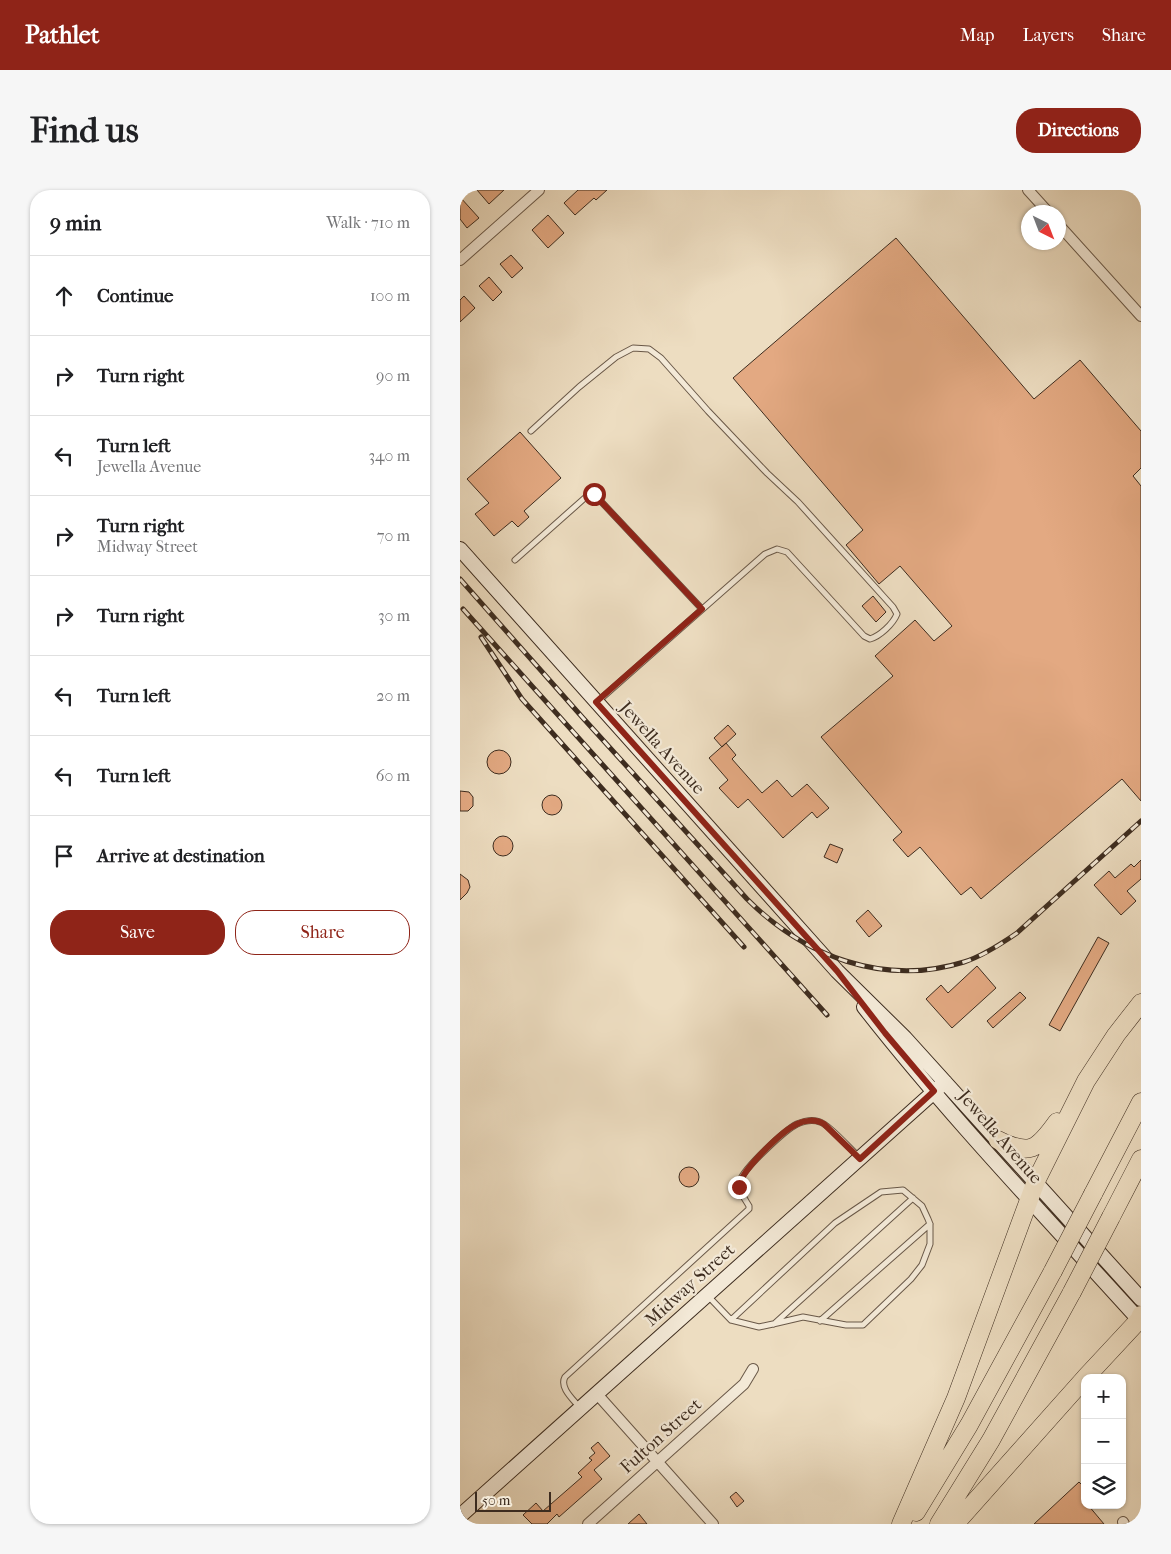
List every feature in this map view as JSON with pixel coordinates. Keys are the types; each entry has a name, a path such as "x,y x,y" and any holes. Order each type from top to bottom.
{"highway":[{"path":"998,1140 1024,1149 1037,1146 1055,1125 1116,1035 1141,1002"},
{"path":"901,1524 956,1398 1036,1181 1086,1081"},
{"path":"908,1524 969,1425 1053,1271 1141,1102"},
{"path":"939,1524 991,1440 1072,1292 1141,1160"},
{"path":"1089,1374 1140,1319"},
{"path":"955,1524 1081,1382"}],"main road":[{"name":"Jewella Avenue","path":"460,549 837,971 885,1033 998,1140 1141,1298"},
{"name":"Jewella Avenue","path":"940,1087 1029,1199 1140,1319"},
{"name":"Midway Street","path":"460,1516 940,1087"}],"street":[{"path":"460,260 539,190"},
{"path":"1028,190 1042,205"},
{"path":"1066,233 1141,316"},
{"name":"Fulton Street","path":"588,1524 744,1384 753,1370"},
{"path":"597,1394 713,1524"}],"lane":[{"path":"531,431 579,387 616,357 634,348 649,349 661,358 708,411 798,502 893,607 896,614 894,620 875,637 870,639 864,636 787,552 777,549 765,554 596,702"},
{"path":"515,560 587,496 594,494 702,609"},
{"path":"581,1408 564,1386 563,1380 565,1377 748,1209 749,1206 739,1187 740,1181 744,1173 772,1144 795,1125 810,1121 820,1122 860,1159"},
{"path":"707,1295 731,1320 759,1327 803,1317 846,1325 863,1325 911,1279 922,1265 930,1244 930,1224 922,1206 903,1190 881,1192 835,1223 731,1320"},
{"path":"773,1324 913,1198"},
{"path":"820,1321 930,1224"}],"building":[{"path":"477,190 504,190 489,204"},
{"path":"578,190 607,190 596,200 594,198 575,215 564,203"},
{"path":"460,197 479,218 467,228 460,219"},
{"path":"548,215 564,233 548,248 532,230"},
{"path":"896,238 1034,399 1080,360 1141,431 1141,468 1133,476 1141,486 1141,801 1122,779 981,899 971,887 961,895 920,847 908,857 893,840 902,832 821,737 893,676 875,656 915,620 934,641 952,626 900,566 879,584 846,545 863,530 733,378"},
{"path":"511,255 523,268 512,278 500,264"},
{"path":"489,277 502,292 493,301 479,286"},
{"path":"464,296 475,308 460,322 460,300"},
{"path":"520,432 561,478 524,511 529,517 518,527 512,521 494,536 475,514 489,503 467,479"},
{"path":"873,596 886,612 876,622 862,606"},
{"path":"728,725 736,734 722,747 714,738"},
{"path":"726,743 736,755 732,759 762,793 777,780 792,797 807,784 829,808 817,818 812,812 783,838 748,799 738,808 719,788 728,780 709,758"},
{"path":"499,750 508,753 511,762 508,771 499,774 490,771 487,762 490,753"},
{"path":"460,791 469,792 473,797 473,806 468,811 460,811"},
{"path":"552,795 559,798 562,805 559,812 552,815 545,812 542,805 545,798"},
{"path":"503,836 510,839 513,846 510,853 503,856 496,853 493,846 496,839"},
{"path":"830,844 843,849 837,863 824,857"},
{"path":"1141,860 1141,879 1127,891 1136,901 1121,915 1094,885 1109,871 1115,878 1131,864 1134,867"},
{"path":"460,874 468,880 470,887 460,900"},
{"path":"868,910 882,926 869,937 856,921"},
{"path":"1098,937 1109,943 1060,1031 1049,1025"},
{"path":"977,966 996,988 952,1028 926,999 941,985 948,993"},
{"path":"1020,992 1026,998 993,1028 987,1021"},
{"path":"689,1167 696,1170 699,1177 696,1184 689,1187 682,1184 679,1177 682,1170"},
{"path":"598,1442 610,1456 594,1470 602,1479 559,1517 557,1514 547,1524 532,1524 523,1515 536,1503 543,1511 582,1477 578,1473 592,1460 589,1458 595,1453 591,1448"},
{"path":"1079,1482 1081,1484 1081,1509 1091,1509 1104,1524 1034,1524"},
{"path":"736,1492 744,1501 737,1507 730,1497"},
{"path":"639,1514 647,1524 628,1524"}],"railway":[{"path":"460,579 747,899 769,919 794,936 819,951 846,961 875,968 904,971 934,969 964,962 978,956 1017,933 1141,821"},
{"path":"463,609 827,1015"},
{"path":"481,637 522,699 744,947"}],"route":[{"path":"594,494 702,609 596,702 837,971 862,1005 934,1091 860,1159 824,1124 810,1121 795,1125 772,1144 744,1173 739,1187"}]}
